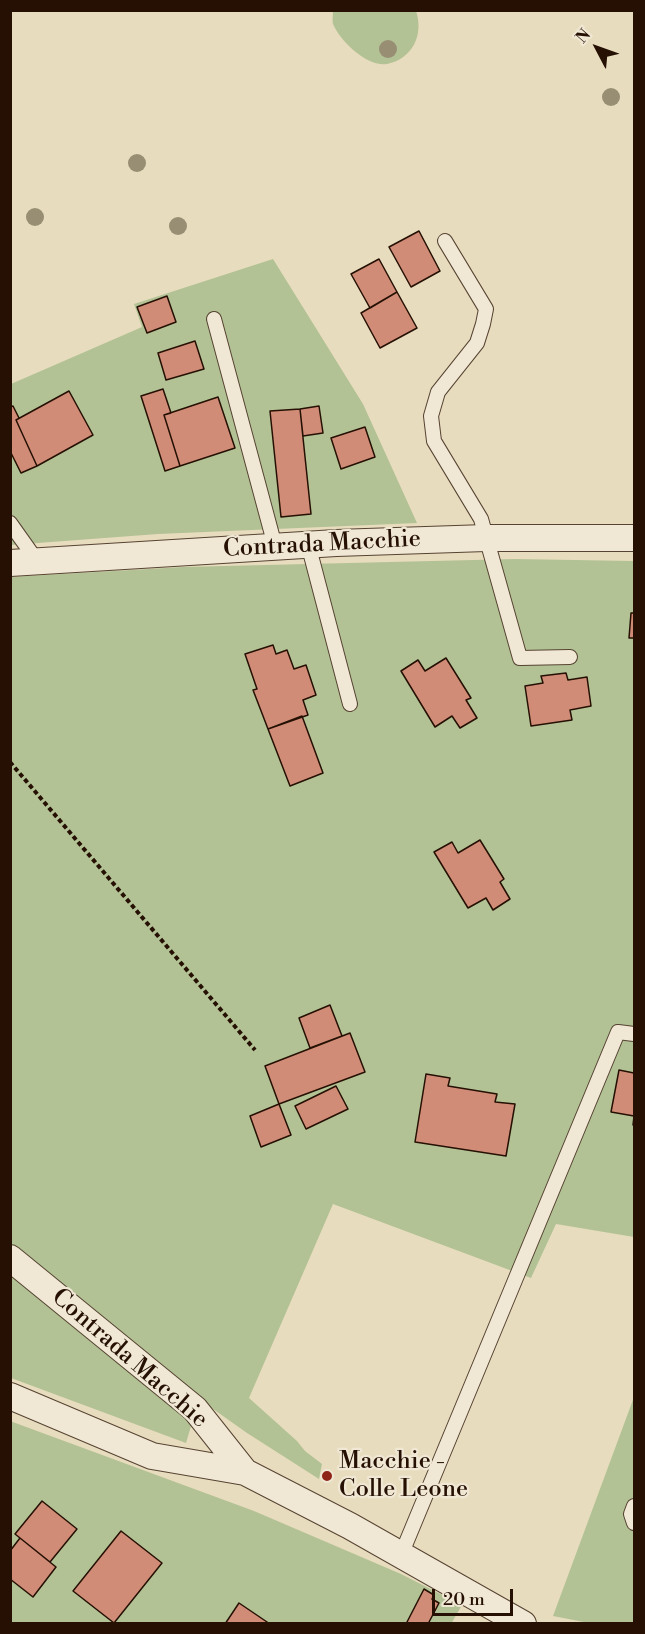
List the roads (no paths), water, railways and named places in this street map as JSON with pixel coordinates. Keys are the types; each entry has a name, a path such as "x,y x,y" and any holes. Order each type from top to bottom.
{"street":[{"name":"Contrada Macchie","path":"10,563 308,544 486,538 634,538"},
{"name":"Contrada Macchie","path":"10,1258 195,1409 245,1472 524,1623"},
{"path":"10,1396 152,1456 245,1472"}],"lane":[{"path":"445,241 486,309 477,343 438,392 431,416 434,441 481,519 520,658 570,657"},
{"path":"214,319 275,546"},
{"path":"10,524 37,561"},
{"path":"308,544 350,704"},
{"path":"401,1555 618,1032 634,1034"},
{"path":"634,1506 631,1514 634,1523"}],"place":[{"name":"Macchie - Colle Leone","path":"327,1476"}]}
